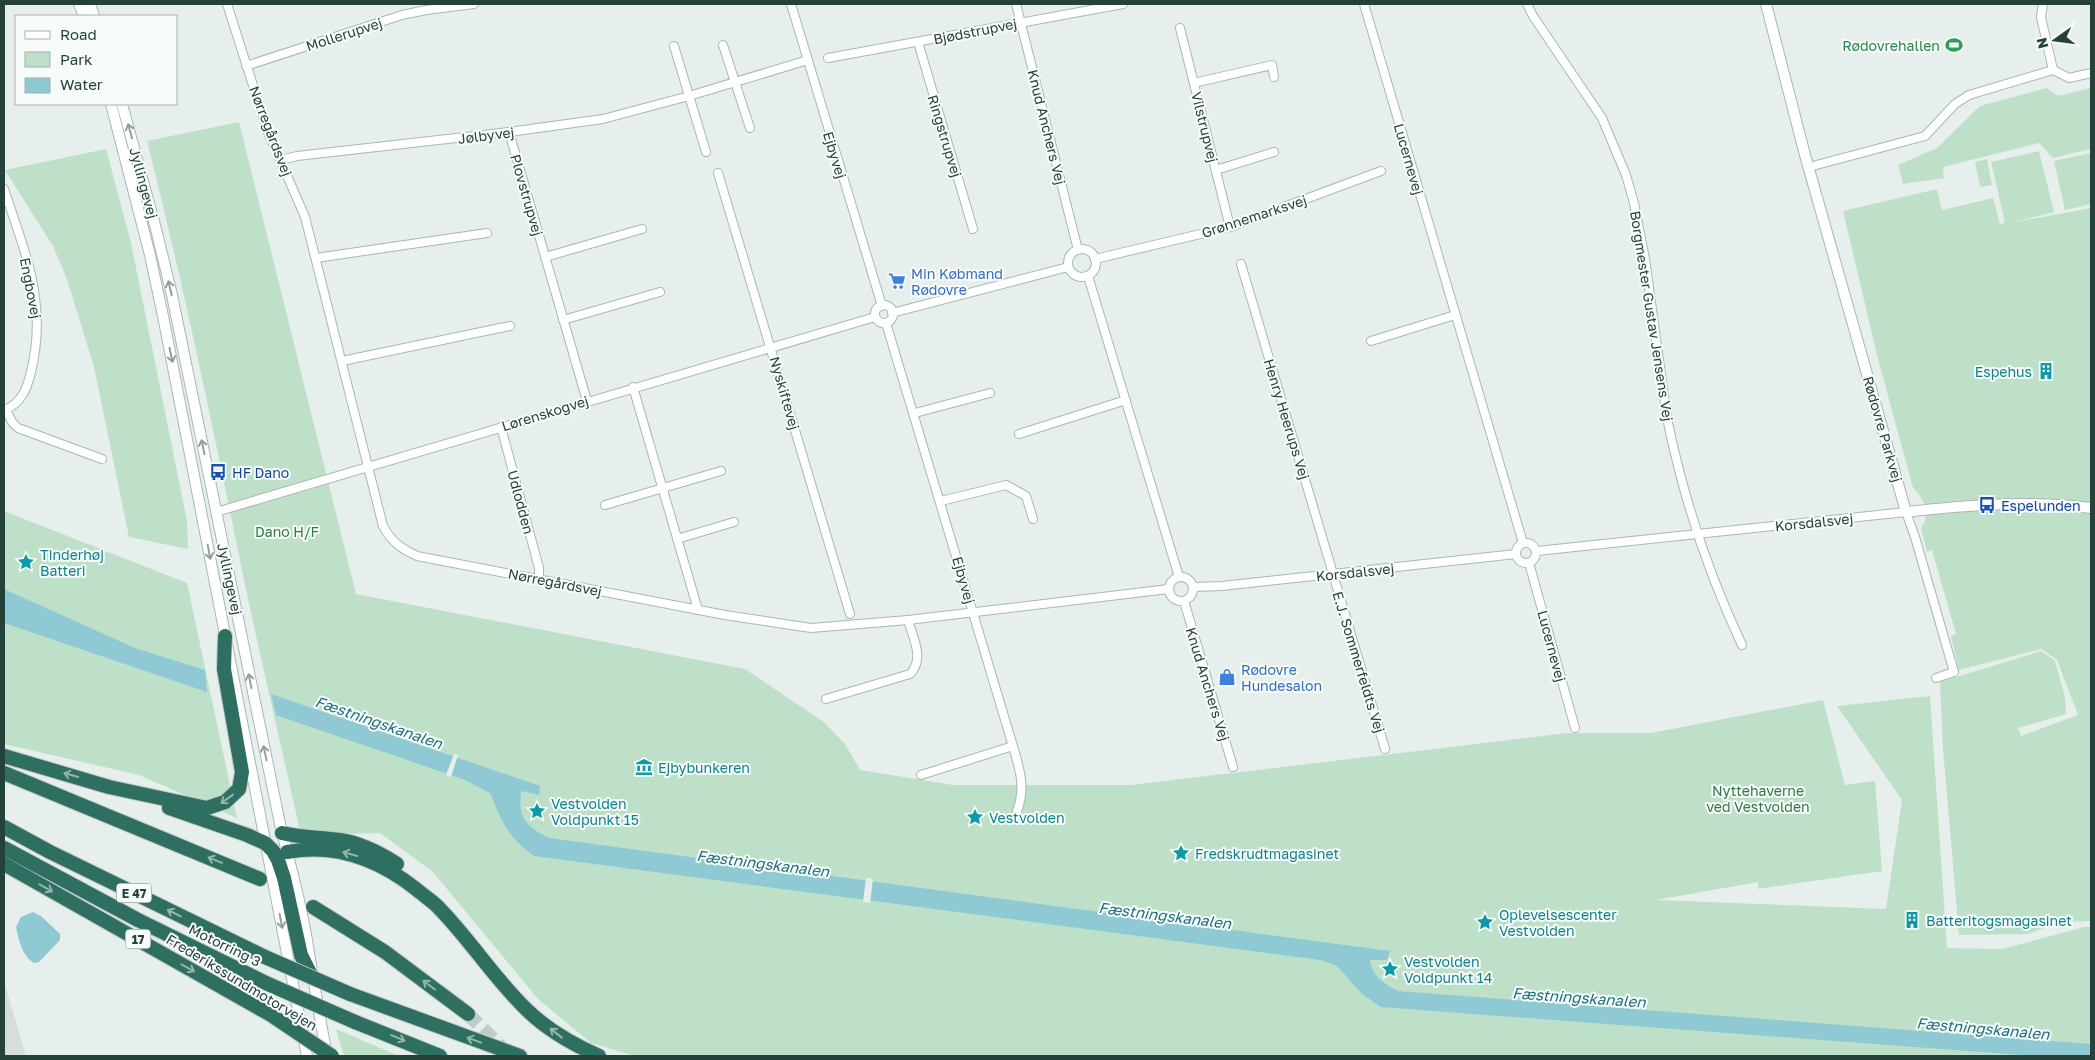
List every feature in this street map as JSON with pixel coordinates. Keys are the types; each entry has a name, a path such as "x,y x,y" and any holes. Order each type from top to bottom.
{"highway":[{"path":"109,787 207,808 225,802 239,789 242,772 224,669 225,636"},
{"path":"4,756 109,787 265,843 282,856 301,955 311,975"},
{"path":"4,773 266,876"},
{"name":"Motorring 3","path":"4,827 50,852 264,957 350,994 520,1056"},
{"path":"282,833 300,838 340,840 371,850 409,872 431,892 436,905"},
{"name":"Motorring 3","path":"4,848 138,920 268,984 440,1056"},
{"path":"282,856 320,848 354,854 379,864 405,880 436,905 490,971 527,1010 565,1040 598,1056"},
{"name":"Frederikssundmotorvejen","path":"4,864 271,1015 332,1056"},
{"path":"313,906 385,952 468,1014"}],"street":[{"name":"Nørregårdsvej","path":"227,4 268,132 305,217 383,526 390,538 400,548 416,556 698,610 811,628 908,620 973,612"},
{"name":"Mollerupvej","path":"246,66 402,15 474,4"},
{"name":"Ejbyvej","path":"791,4 882,306"},
{"name":"Knud Anchers Vej","path":"1016,4 1078,250"},
{"name":"Bjødstrupvej","path":"828,58 1123,4"},
{"name":"Lucernevej","path":"1364,4 1523,543"},
{"name":"Borgmester Gustav Jensens Vej","path":"1527,4 1533,16 1602,118 1626,175 1634,203 1643,250 1672,444 1698,535 1720,598 1742,644"},
{"name":"Rødovre Parkvej","path":"1766,4 1809,167 1906,512 1954,672 1936,678"},
{"path":"2043,4 2041,17 2053,70"},
{"name":"Vilstrupvej","path":"1180,28 1230,227"},
{"name":"Ringstrupvej","path":"918,42 974,229"},
{"path":"723,45 750,128"},
{"path":"674,46 706,152"},
{"name":"Jølbyvej","path":"281,160 297,156 603,120 808,60"},
{"name":"Vilstrupvej","path":"1194,83 1272,66 1274,77"},
{"path":"1809,167 1925,136 1955,104 1969,95 2053,70 2069,78 2091,73"},
{"name":"Jyllingevej","path":"111,105 145,236 163,316 265,843 266,876 307,1056"},
{"name":"Jyllingevej","path":"122,105 172,295 282,833 282,856"},
{"name":"Plovstrupvej","path":"510,132 586,401"},
{"name":"Vilstrupvej","path":"1216,170 1274,152"},
{"name":"Grønnemarksvej","path":"1095,259 1230,227 1381,171"},
{"name":"Nyskiftevej","path":"718,173 850,614"},
{"name":"Engbovej","path":"4,189 31,274 39,324 35,356 28,385 20,400 5,410"},
{"path":"545,257 642,229"},
{"path":"316,258 487,233"},
{"path":"1078,250 1088,252 1095,259 1094,269 1088,276 1074,275 1068,267 1070,257 1078,250"},
{"name":"Henry Heerups Vej","path":"1241,264 1333,574"},
{"path":"892,313 1068,267"},
{"path":"1088,276 1178,577"},
{"path":"563,320 660,292"},
{"path":"882,306 887,306 892,313 892,318 886,323 881,323 875,317 876,311 882,306"},
{"path":"1371,341 1455,315"},
{"name":"Lørenskogvej","path":"216,512 369,468 771,346 875,317"},
{"name":"Ejbyvej","path":"886,323 915,413 1013,746 1022,780 1021,799 1016,811"},
{"path":"342,361 510,326"},
{"path":"633,387 698,610"},
{"path":"915,413 990,393"},
{"path":"1019,434 1126,400"},
{"path":"5,410 18,428 102,459"},
{"name":"Udlodden","path":"501,427 539,568 538,578"},
{"path":"605,505 721,471"},
{"path":"941,501 1006,484 1026,496 1033,519"},
{"name":"Korsdalsvej","path":"1537,552 1970,505 2017,503 2091,508"},
{"path":"677,538 734,522"},
{"path":"1523,543 1530,543 1537,552 1535,559 1529,563 1522,563 1516,554 1516,550 1523,543"},
{"name":"Korsdalsvej","path":"1193,587 1516,554"},
{"name":"Lucernevej","path":"1529,563 1575,728"},
{"name":"E.J. Sommerfeldts Vej","path":"1333,574 1385,749"},
{"path":"1178,577 1188,579 1193,587 1191,596 1184,601 1172,597 1169,589 1172,581 1178,577"},
{"path":"973,612 1169,589"},
{"name":"Knud Anchers Vej","path":"1184,601 1233,766"},
{"path":"826,699 910,674 916,668 918,656 908,620"},
{"path":"921,775 1013,746"},
{"path":"266,876 282,856"},
{"path":"311,975 327,1056"}],"shaded area":[{"path":"4,981 26,1056 4,1056"}],"green space":[{"path":"2047,88 2058,96 2091,88 2091,149 2053,158 2039,143 1943,167 1944,178 1903,184 1898,165 1937,148 1980,106"},
{"name":"Vestvolden","path":"239,122 356,594 745,669 824,722 845,744 860,770 953,785 1131,785 1568,733 1651,733 1823,700 1845,785 1875,781 1882,871 1758,889 1758,882 1656,900 1886,909 1902,800 1837,706 1930,696 1947,948 2002,949 2084,927 2091,927 2091,1056 635,1056 591,1043 538,999 433,872 380,833 301,835 251,612 186,305 147,141"},
{"path":"106,149 131,243 187,521 188,549 129,537 94,367 67,279 53,246 5,170"},
{"path":"2039,151 2054,212 2010,223 2091,208 2091,921 2059,922 2028,934 1959,935 1943,749 1940,682 2041,651 2055,661 2065,697 2066,714 2018,728 2021,736 2078,715 2057,660 2041,649 1959,670 1951,636 1956,634 1932,550 1927,552 1921,528 1926,518 1925,507 1921,497 1913,488 1877,355 1843,211 1937,189 1942,210 1993,198 2000,224 2005,223 1991,162"},
{"path":"2091,153 2091,204 2065,210 2054,161"},
{"path":"1987,159 1992,185 1980,187 1975,162"},
{"path":"4,511 187,583 237,818 139,775 4,744"},
{"path":"336,1029 399,1056 344,1056"}],"water":[{"path":"4,589 135,648 205,670 207,692 4,623"},
{"path":"271,694 540,786 539,795 521,791 522,815 529,825 549,838 1390,951 1387,960 1370,960 1371,966 1380,979 1398,991 2091,1044 2091,1056 2034,1056 1381,1007 1362,994 1337,966 1320,960 534,856 518,842 507,828 490,793 465,780 276,715"},
{"path":"33,912 41,916 60,934 60,940 39,962 34,963 24,952 16,927 21,917"}],"pier":[{"path":"454,754 458,755 451,777 446,775"},
{"path":"866,878 873,879 870,903 863,902"}],"tunnel":[{"path":"468,1014 504,1050"}],"place":[{"name":"Rødovrehallen","path":"1954,45"},
{"name":"Min Købmand Rødovre","path":"897,281"},
{"name":"Espehus","path":"2046,371"},
{"name":"HF Dano","path":"218,472"},
{"name":"Espelunden","path":"1987,505"},
{"name":"Tinderhøj Batteri","path":"26,562"},
{"name":"Rødovre Hundesalon","path":"1227,677"},
{"name":"Ejbybunkeren","path":"644,767"},
{"name":"Vestvolden Voldpunkt 15","path":"537,811"},
{"name":"Vestvolden","path":"975,817"},
{"name":"Fredskrudtmagasinet","path":"1181,853"},
{"name":"Batteritogsmagasinet","path":"1912,920"},
{"name":"Oplevelsescenter Vestvolden","path":"1485,922"},
{"name":"Vestvolden Voldpunkt 14","path":"1390,969"}],"park label":[{"name":"Dano H/F","path":"287,531"},
{"name":"Nyttehaverne ved Vestvolden","path":"1758,798"}],"water label":[{"name":"Fæstningskanalen","path":"379,722"},
{"name":"Fæstningskanalen","path":"763,863"},
{"name":"Fæstningskanalen","path":"1165,915"},
{"name":"Fæstningskanalen","path":"1579,997"},
{"name":"Fæstningskanalen","path":"1983,1028"}]}
